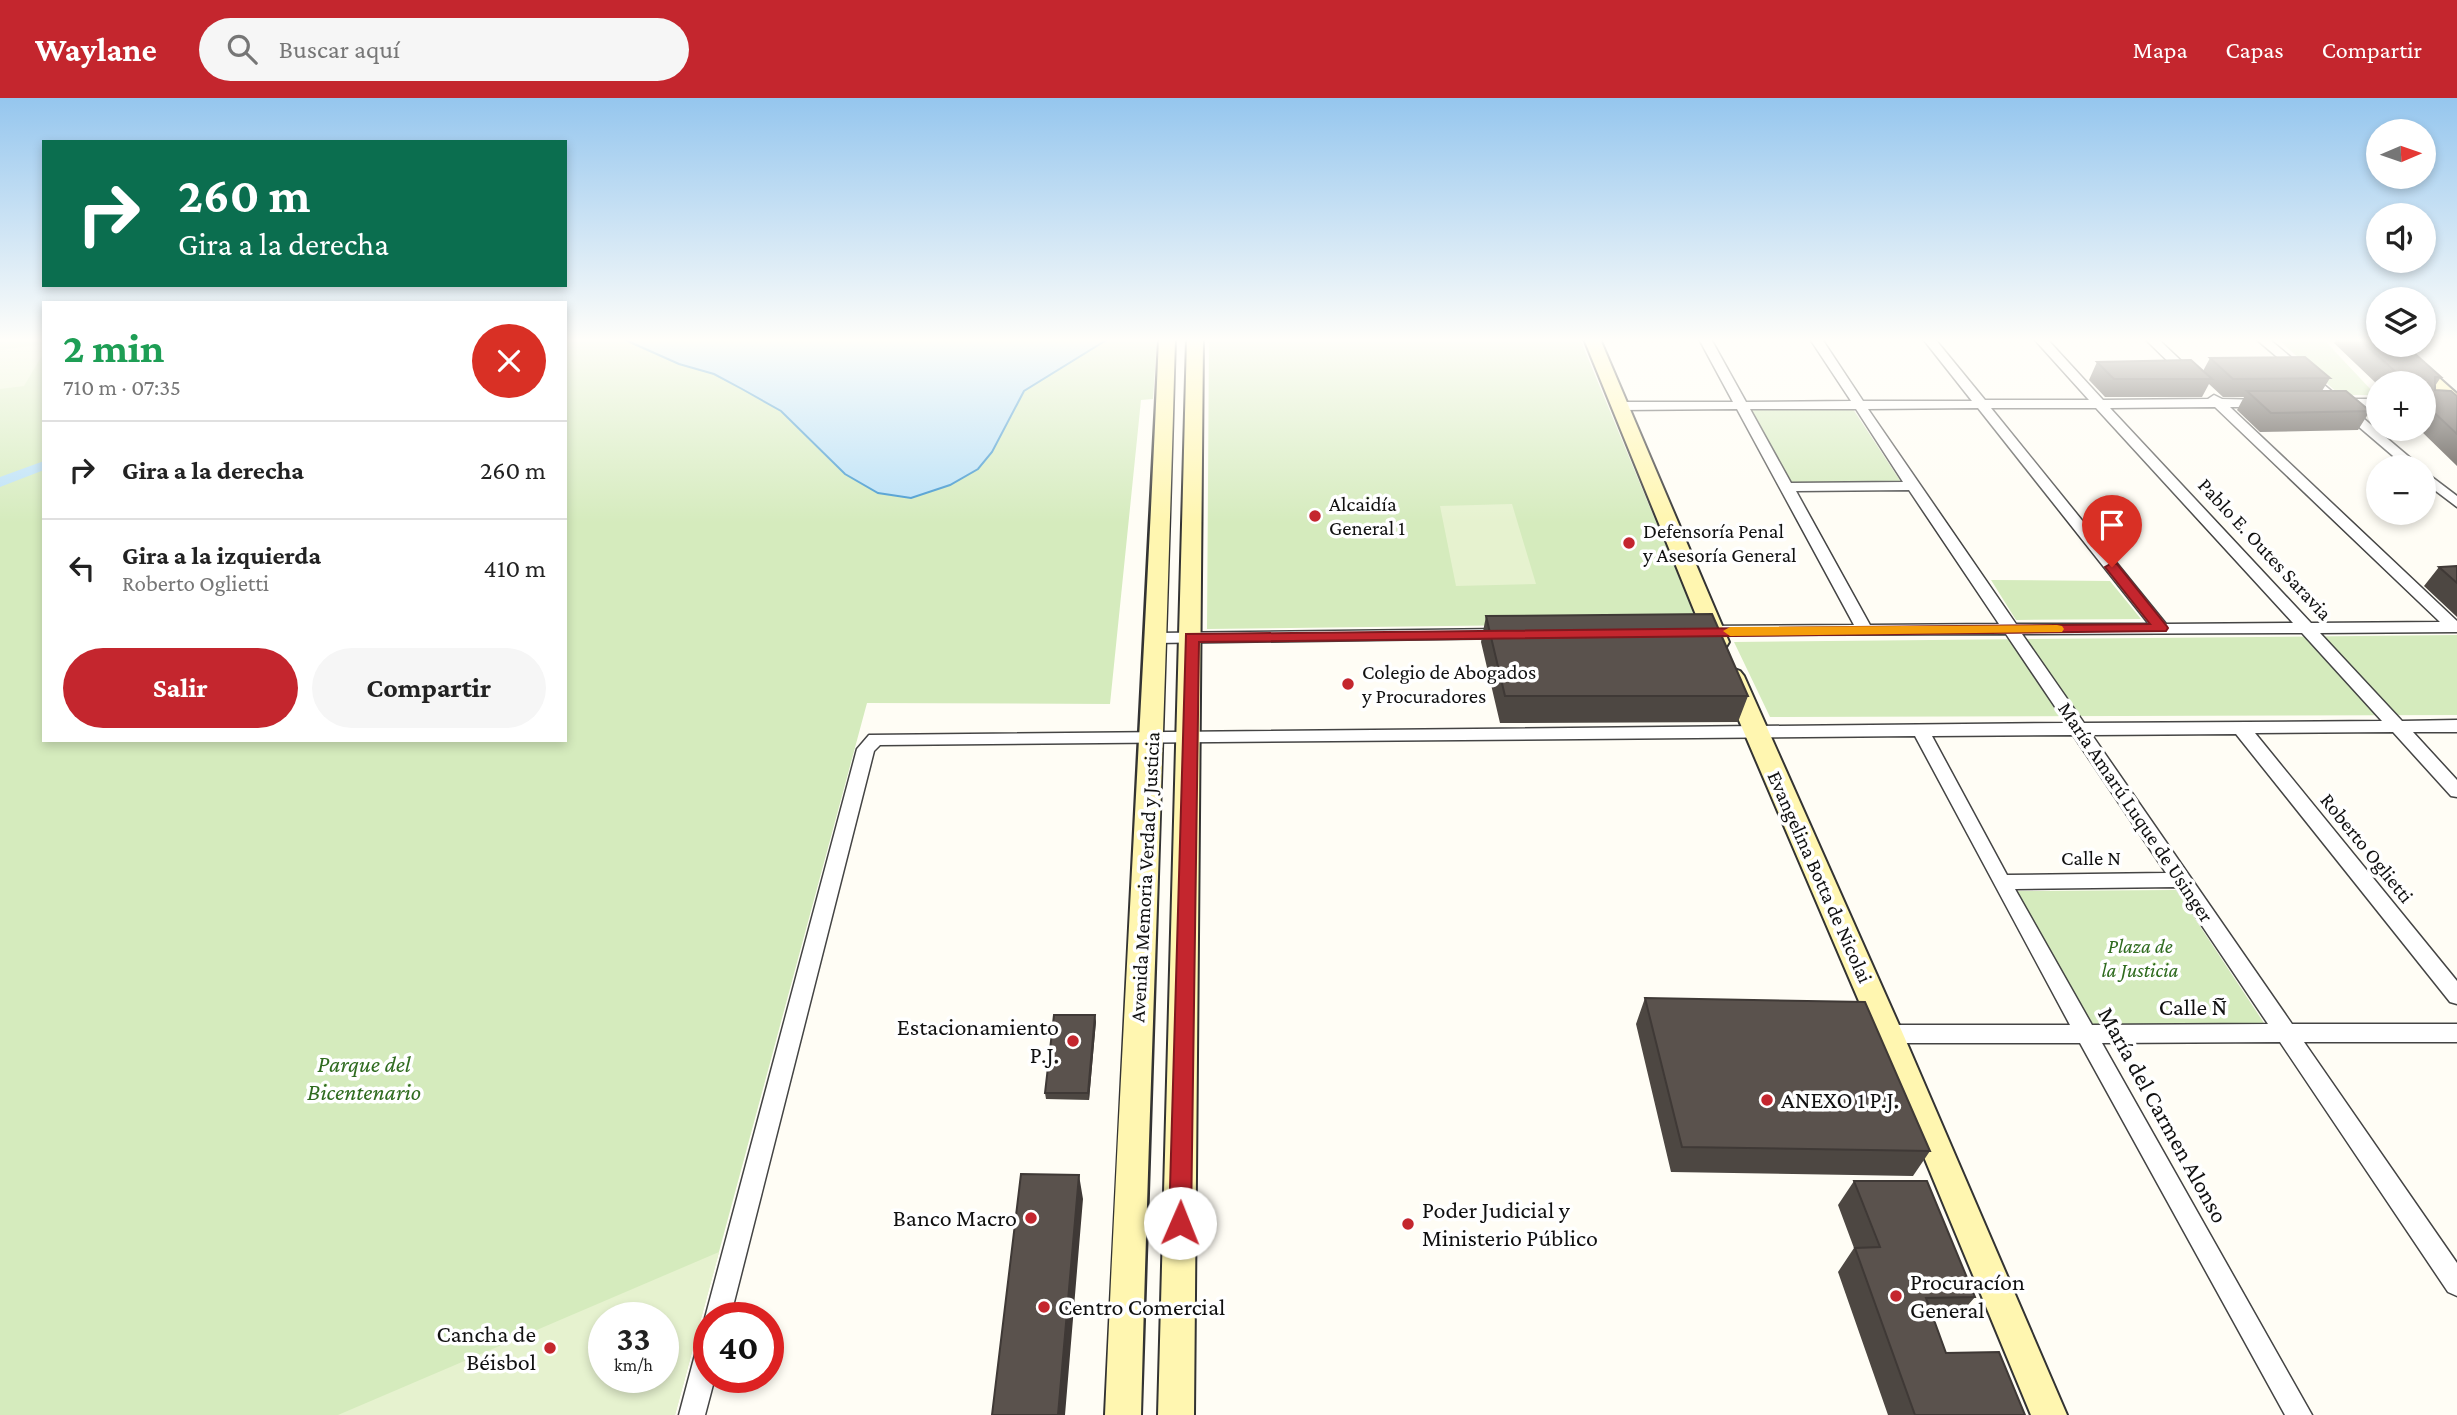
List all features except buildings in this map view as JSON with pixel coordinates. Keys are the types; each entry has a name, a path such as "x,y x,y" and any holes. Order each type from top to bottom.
{"street":[{"name":"Avenida Memoria Verdad y Justicia","path":"1123,1415 1135,1060 1153,738 1165,400"},
{"name":"Avenida Memoria Verdad y Justicia","path":"1176,1415 1194,400"},
{"name":"Evangelina Botta de Nicolai","path":"1619,400 1713,631 1888,1034 2049,1415"},
{"path":"1738,400 1865,630"},
{"name":"María Amarú Luque de Usinger","path":"1857,400 2010,630 2081,729 2457,1284"},
{"path":"1978,400 2161,628"},
{"name":"Pablo E. Outes Saravia","path":"2097,400 2457,791"},
{"path":"2215,400 2455,627"},
{"path":"2334,400 2400,455"},
{"path":"1621,406 2271,403"},
{"path":"2311,403 2366,403"},
{"path":"2436,403 2457,403"},
{"path":"2436,485 2457,503"},
{"path":"1785,487 1913,486"},
{"path":"1685,632 2455,627"},
{"path":"1155,638 1521,634"},
{"path":"722,1302 866,749 875,738 1153,738 1756,730 2457,726"},
{"name":"Roberto Oglietti","path":"2241,728 2457,996"},
{"name":"María del Carmen Alonso","path":"1920,729 2001,881 2299,1415"},
{"name":"Calle N","path":"2001,881 2182,880"},
{"name":"Calle Ñ","path":"1888,1034 2457,1033"},
{"path":"692,1415 698,1393"}],"green space":[{"name":"Parque del Bicentenario","path":"0,400 42,400 42,742 567,742 567,400 1141,400 1110,704 867,703 705,1302 693,1302 693,1348 675,1415 0,1415"},
{"path":"1209,400 1606,400 1698,623 1207,629"},
{"path":"1853,409 1901,482 1792,483 1750,410"},
{"path":"1512,504 1536,584 1456,586 1440,506"},
{"path":"1991,580 2110,581 2141,619 2016,620"},
{"path":"2457,635 2457,715 1770,717 1734,642"},
{"name":"Plaza de la Justicia","path":"2176,890 2264,1023 2090,1025 2016,891"},
{"name":"Cancha de Béisbol","path":"719,1252 706,1302 693,1302 693,1348 675,1415 338,1415 588,1308 588,1393 679,1393 679,1302 602,1302"}],"water":[{"path":"762,400 1019,400 992,452 978,469 950,485 911,498 878,493 845,474 781,411"}],"waterway":[{"path":"0,482 42,466"}],"slow traffic":[{"path":"1730,631 2057,629"}],"place":[{"name":"Alcaidía General 1","path":"1315,516"},
{"name":"Defensoría Penal y Asesoría General","path":"1629,543"},
{"name":"Colegio de Abogados y Procuradores","path":"1348,684"},
{"name":"Estacionamiento P.J.","path":"1073,1041"},
{"name":"ANEXO 1 P.J.","path":"1767,1100"},
{"name":"Banco Macro","path":"1031,1218"},
{"name":"Poder Judicial y Ministerio Público","path":"1408,1224"},
{"name":"Procuracíon General","path":"1896,1296"},
{"name":"Centro Comercial","path":"1044,1307"},
{"name":"Cancha de Béisbol","path":"550,1348"}],"route":[{"path":"1180,1223 1191,637 2161,628 2112,567"}]}
